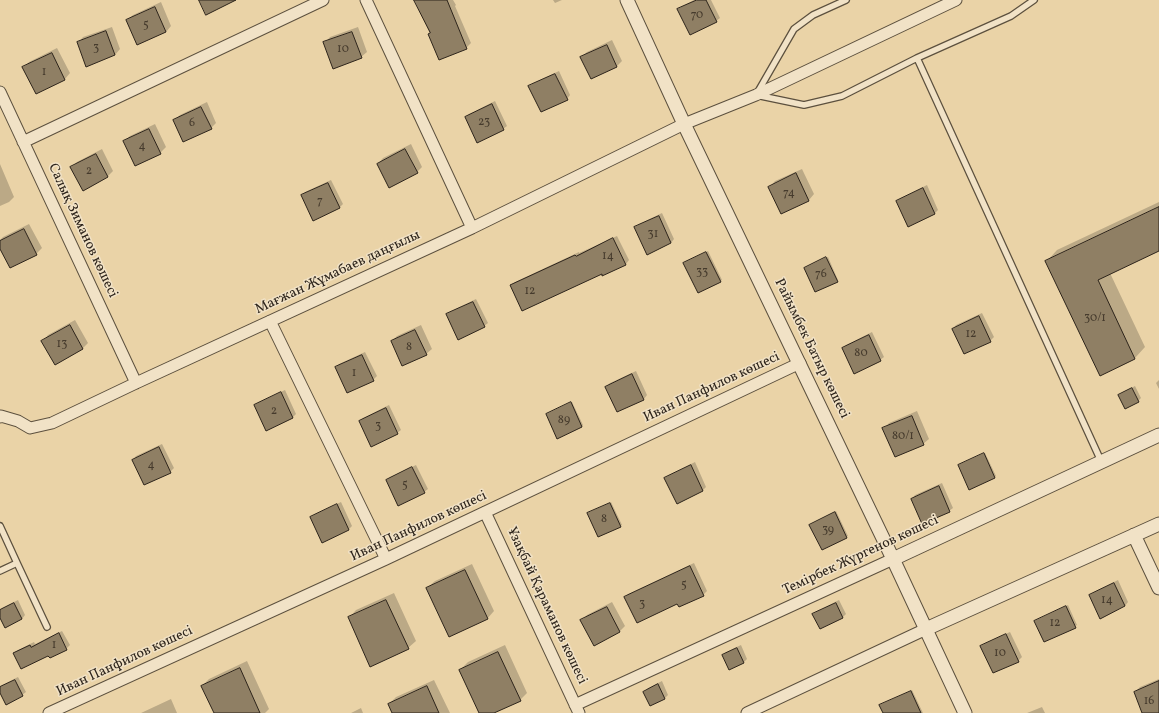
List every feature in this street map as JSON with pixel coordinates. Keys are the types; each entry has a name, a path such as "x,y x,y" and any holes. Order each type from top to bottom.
{"street":[{"path":"24,142 323,0"},
{"path":"366,0 472,228"},
{"name":"Райымбек Батыр көшесі","path":"627,0 684,124 800,363 965,713"},
{"name":"Мағжан Жұмабаев даңғылы","path":"0,417 18,421 30,428 52,423 472,228 684,124 756,95 956,0"},
{"name":"Салық Зиманов көшесі","path":"0,92 136,383"},
{"path":"270,321 386,560"},
{"name":"Иван Панфилов көшесі","path":"49,713 386,560 800,363"},
{"name":"Темірбек Жүргенов көшесі","path":"577,709 893,558 1159,434"},
{"name":"Ұзақбай Қараманов көшесі","path":"485,512 577,709"},
{"path":"747,713 926,629 1159,524"},
{"path":"1134,535 1159,588"}],"lane":[{"path":"846,0 813,15 794,29 756,95 804,105 842,96 917,58 1011,16 1034,0"},
{"path":"917,58 1101,461"},
{"path":"0,526 47,627"},
{"path":"0,571 17,562"}],"building":[{"path":"199,0 236,0 206,15"},
{"path":"414,0 447,0 467,49 439,60 428,34 430,33"},
{"path":"697,0 706,0 717,22 690,35 677,9"},
{"path":"155,7 166,32 137,45 126,20"},
{"path":"106,31 115,55 86,67 77,42"},
{"path":"352,32 362,58 333,69 323,42"},
{"path":"607,45 617,67 591,79 580,57"},
{"path":"52,53 65,80 36,94 22,67"},
{"path":"555,74 568,100 541,112 528,86"},
{"path":"492,104 504,130 477,143 465,117"},
{"path":"201,107 212,129 183,142 173,120"},
{"path":"149,129 161,154 135,166 123,141"},
{"path":"405,149 418,173 389,188 377,164"},
{"path":"96,154 108,177 83,191 70,167"},
{"path":"796,173 809,201 781,214 768,187"},
{"path":"328,183 340,208 313,221 301,195"},
{"path":"923,188 935,214 908,227 896,201"},
{"path":"1159,207 1159,251 1098,280 1135,359 1100,376 1045,261"},
{"path":"659,216 671,243 647,255 634,227"},
{"path":"24,229 37,255 10,268 0,249 0,241"},
{"path":"613,238 626,265 602,276 602,274 522,311 510,285"},
{"path":"706,252 721,282 698,293 683,263"},
{"path":"826,257 838,282 815,292 804,268"},
{"path":"473,302 485,327 458,340 446,314"},
{"path":"979,316 991,342 964,354 952,329"},
{"path":"70,325 83,349 55,365 41,341"},
{"path":"415,330 427,355 402,366 391,341"},
{"path":"869,335 881,361 854,374 842,348"},
{"path":"362,355 374,381 347,393 335,367"},
{"path":"632,374 644,400 617,412 605,387"},
{"path":"1132,388 1139,402 1125,409 1118,395"},
{"path":"281,392 293,418 266,431 254,405"},
{"path":"571,402 582,427 557,439 546,414"},
{"path":"386,408 398,434 371,447 359,421"},
{"path":"912,416 924,445 895,457 882,428"},
{"path":"159,447 171,473 144,485 132,460"},
{"path":"984,453 995,478 969,490 958,465"},
{"path":"691,465 703,491 677,504 664,478"},
{"path":"412,467 425,493 398,506 386,480"},
{"path":"939,486 950,512 922,524 911,499"},
{"path":"610,503 621,527 598,537 587,513"},
{"path":"337,504 349,530 322,543 310,517"},
{"path":"835,512 847,538 822,550 809,525"},
{"path":"690,566 704,596 679,607 677,604 637,623 624,597"},
{"path":"465,570 488,619 449,637 426,588"},
{"path":"1114,583 1125,606 1100,619 1089,595"},
{"path":"386,600 409,649 370,667 348,617"},
{"path":"14,603 22,619 5,628 0,618 0,610"},
{"path":"836,603 843,618 820,629 812,614"},
{"path":"1066,606 1076,628 1044,642 1034,621"},
{"path":"607,607 620,632 594,646 580,620"},
{"path":"59,633 67,650 50,658 48,656 21,669 13,653 30,645 31,647"},
{"path":"1006,634 1019,662 993,673 980,646"},
{"path":"737,648 744,663 729,670 722,655"},
{"path":"498,652 521,701 494,713 479,713 459,670"},
{"path":"240,668 260,713 214,713 201,686"},
{"path":"15,680 23,696 6,705 0,693 0,687"},
{"path":"1159,681 1159,713 1142,713 1134,692"},
{"path":"658,684 665,699 650,706 643,692"},
{"path":"427,686 439,713 392,713 388,704"},
{"path":"911,691 921,713 883,713 879,705"}]}
